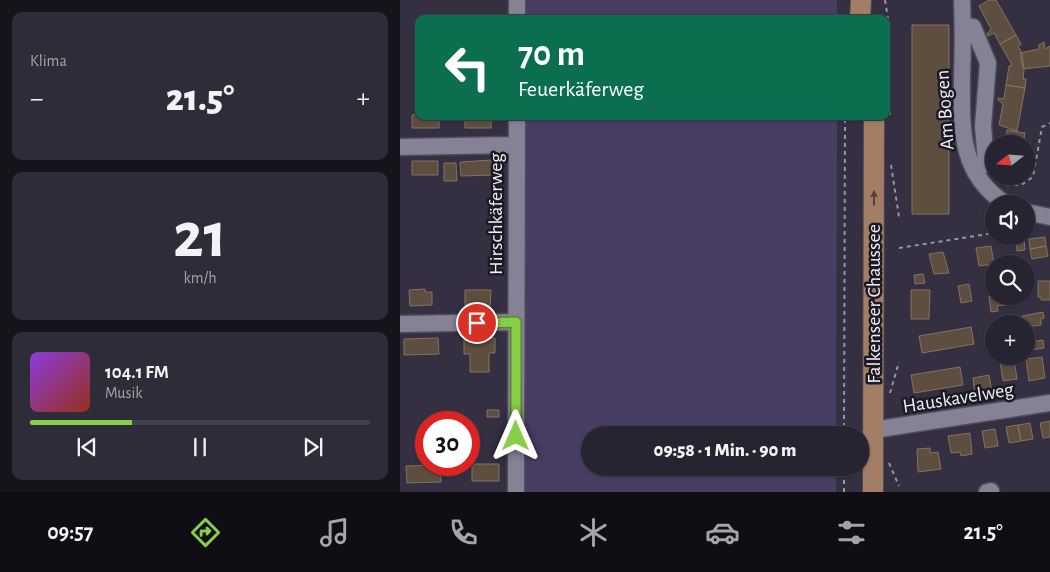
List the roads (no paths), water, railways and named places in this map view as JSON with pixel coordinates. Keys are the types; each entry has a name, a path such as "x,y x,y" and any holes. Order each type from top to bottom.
{"main road":[{"path":"860,0 860,15"},
{"path":"874,0 874,15"},
{"name":"Falkenseer Chaussee","path":"856,426 860,120"},
{"name":"Falkenseer Chaussee","path":"856,426 882,120"},
{"path":"859,476 859,492"},
{"name":"Falkenseer Chaussee","path":"868,476 873,492"}],"street":[{"path":"517,0 517,15"},
{"name":"Am Bogen","path":"962,0 964,144 975,172 985,186 996,195"},
{"path":"963,25 973,27 988,63 983,126 986,162 975,172"},
{"name":"Hirschkäferweg","path":"516,492 517,120"},
{"path":"400,146 517,145"},
{"path":"1035,214 1050,217"},
{"path":"400,324 516,322"},
{"name":"Hauskavelweg","path":"869,430 1050,404"}]}
